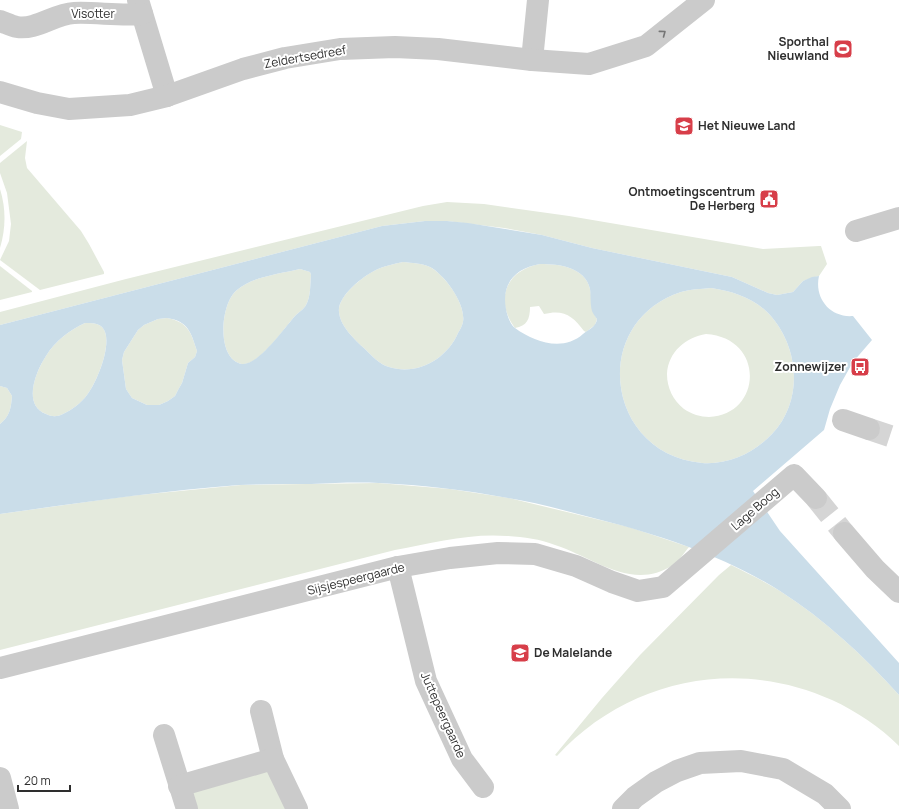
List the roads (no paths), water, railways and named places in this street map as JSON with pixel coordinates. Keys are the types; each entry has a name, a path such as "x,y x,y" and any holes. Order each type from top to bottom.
{"street":[{"path":"532,60 538,0"},
{"name":"Zeldertsedreef","path":"616,56 657,19 681,0"},
{"name":"Zeldertsedreef","path":"0,92 37,103 69,109 130,105 167,96 243,69 285,58 340,49 395,47 438,49 532,60 589,64 646,46 704,0"},
{"name":"Visotter","path":"0,21 9,25 25,28 56,17 74,13 140,7 167,96"},
{"path":"856,231 899,218"},
{"path":"843,420 869,429"},
{"name":"Lage Boog","path":"702,555 794,475 812,493"},
{"path":"844,533 875,569 899,592"},
{"name":"Sijsjespeergaarde","path":"0,668 398,568 450,558 498,553 535,554 576,566 612,582 638,591 663,587 702,555"},
{"name":"Juttepeergaarde","path":"398,568 426,681 462,759 483,787"},
{"path":"261,711 273,759 297,809"},
{"path":"164,735 187,809"},
{"path":"179,786 273,759"},
{"path":"622,809 656,782 677,771 700,763 741,761 783,769 825,794 840,809"},
{"path":"0,778 8,809"}],"water":[{"path":"425,221 447,221 542,235 592,248 732,277 768,293 777,295 793,292 803,281 819,276 818,284 821,299 837,314 853,316 872,340 853,362 840,385 830,409 824,430 753,491 780,531 899,663 899,695 858,652 828,626 780,591 738,568 694,549 648,533 520,500 460,490 395,484 257,484 149,494 0,514 0,424 9,412 12,396 7,388 0,386 0,325 382,226","holes":["403,262 430,267 442,276 458,299 463,315 461,328 447,351 430,363 410,369 400,369 382,364 357,341 342,322 339,306 346,294 351,288 369,274 385,266","540,264 563,266 577,271 583,276 590,289 592,311 597,319 594,326 575,339 567,343 558,344 540,341 515,328 510,322 506,311 505,300 508,284 517,273 531,266","300,269 310,272 309,298 303,309 295,316 263,353 256,359 242,364 234,360 228,353 225,342 223,330 227,306 231,297 237,290 244,285 267,276","711,288 718,289 740,295 760,306 777,324 786,339 794,371 790,405 783,420 772,434 749,452 731,460 722,462 702,463 669,454 645,437 628,413 621,385 622,357 632,330 652,308 681,292","167,318 174,320 180,322 188,328 197,351 195,357 188,363 182,383 175,396 159,405 147,405 132,398 126,389 122,360 124,352 138,330 144,325 158,319","85,323 92,323 102,327 105,333 106,342 103,362 95,382 82,401 63,414 50,416 39,410 34,403 33,387 35,379 42,362 50,351 63,336"]}],"tunnel":[{"path":"869,429 899,439"},
{"path":"816,498 844,533"}],"place":[{"name":"Sporthal Nieuwland","path":"843,49"},
{"name":"Het Nieuwe Land","path":"684,126"},
{"name":"Ontmoetingscentrum De Herberg","path":"769,199"},
{"name":"Zonnewijzer","path":"860,367"},
{"name":"De Malelande","path":"520,653"}]}
